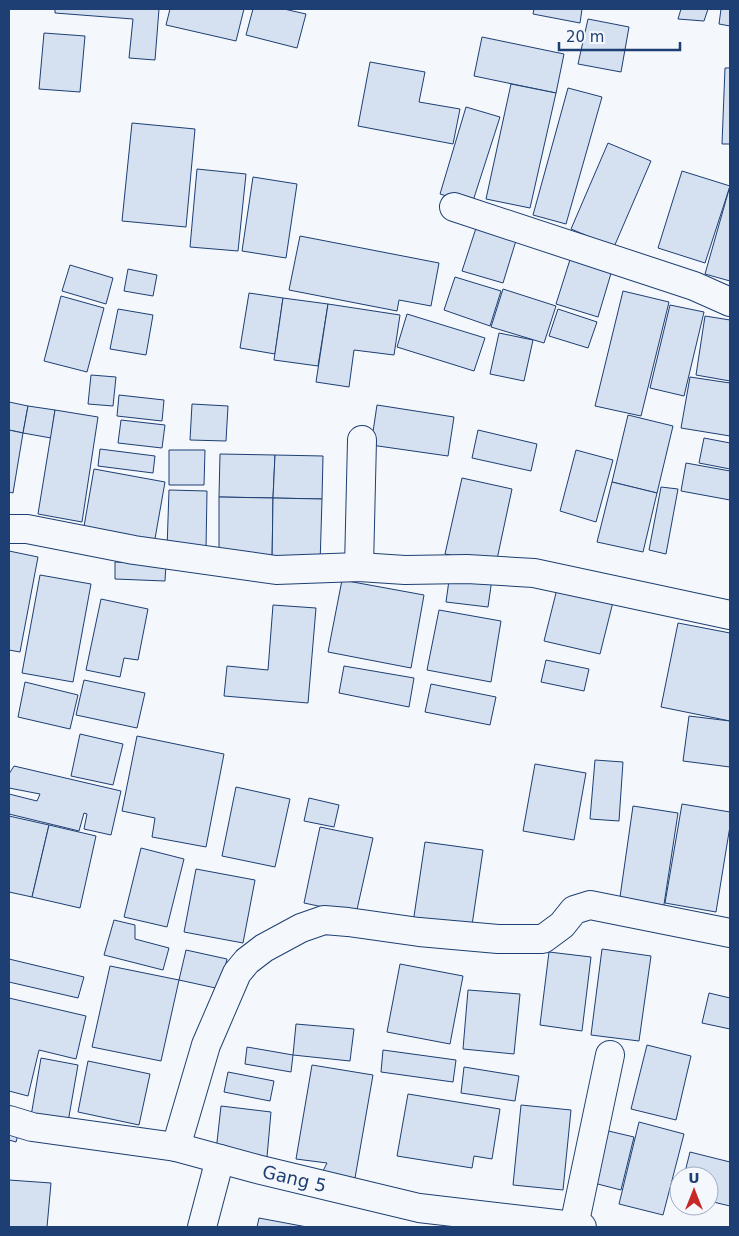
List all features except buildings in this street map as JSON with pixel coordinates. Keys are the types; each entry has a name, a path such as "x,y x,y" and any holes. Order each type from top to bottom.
{"street":[{"path":"454,207 694,286 730,302"},
{"path":"359,567 362,440"},
{"path":"9,529 27,529 134,550 276,570 359,567 405,570 467,569 534,573 730,615"},
{"path":"176,1147 206,1045 237,973 264,948 312,923 324,920 420,932 498,939 543,939 562,925 574,910 590,905 730,933"},
{"path":"578,1227 610,1055"},
{"name":"Gang 5","path":"9,1120 32,1127 176,1147 257,1169 420,1208 578,1227"},
{"path":"202,1227 220,1159"}]}
